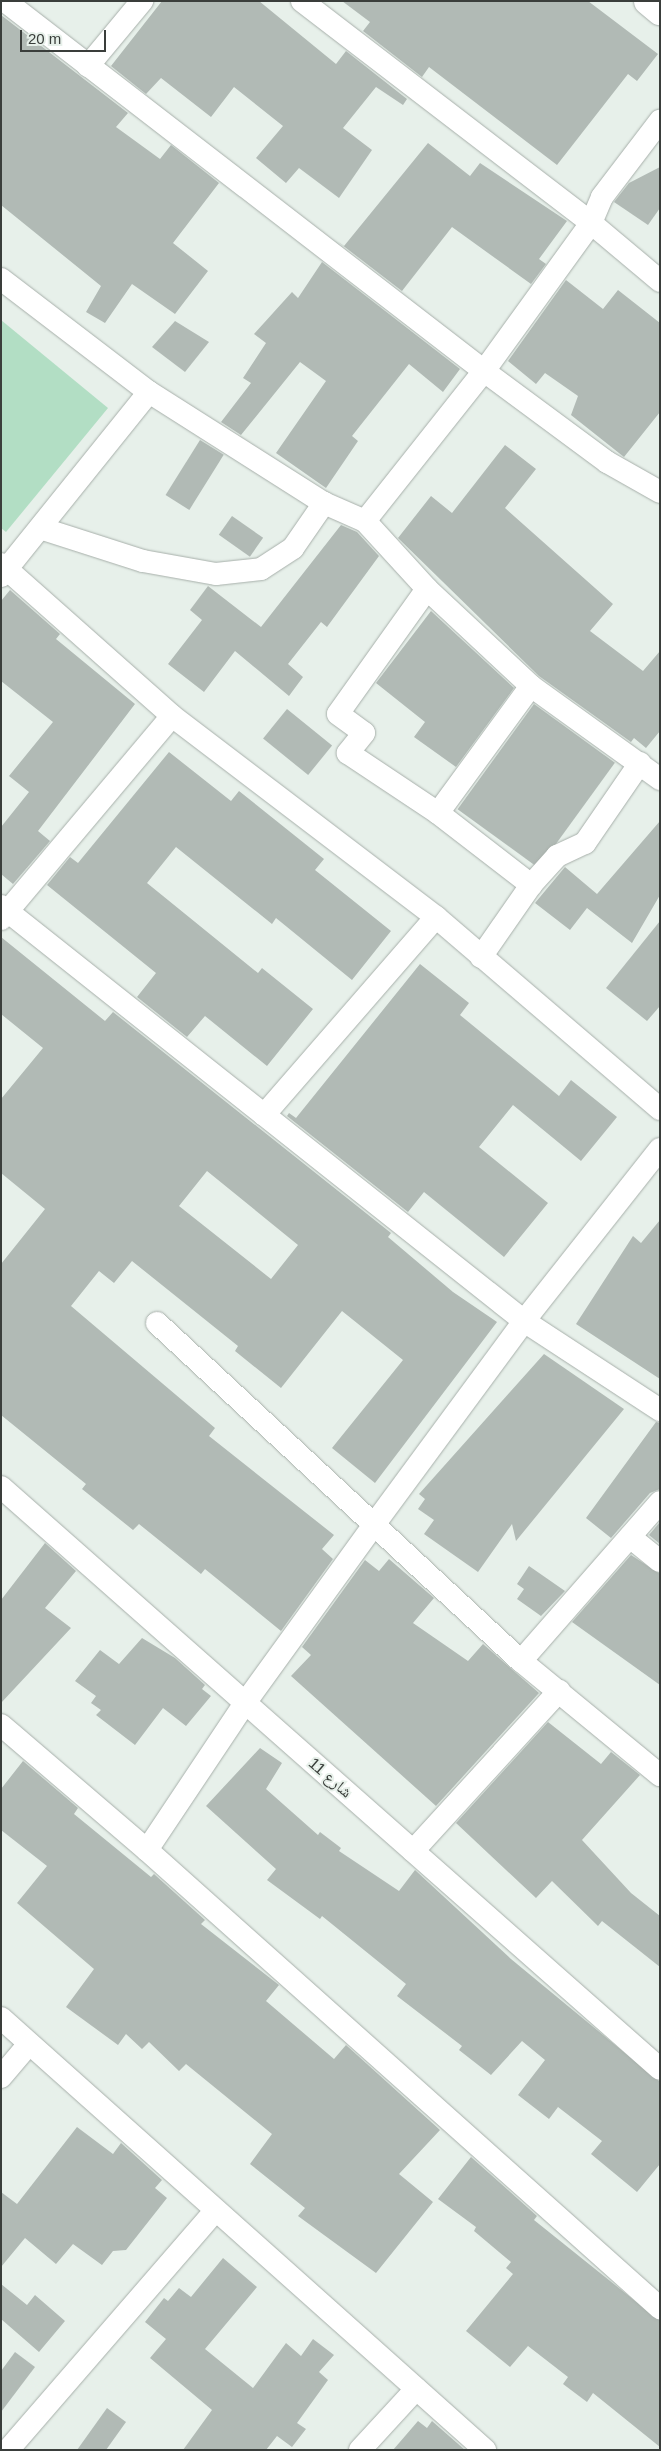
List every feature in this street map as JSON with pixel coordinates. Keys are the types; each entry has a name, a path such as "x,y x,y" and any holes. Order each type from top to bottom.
{"main road":[{"path":"648,1 660,11"}],"street":[{"path":"5,1 484,371 607,462 660,492"},
{"path":"88,66 142,1"},
{"path":"302,1 592,223 660,281"},
{"path":"364,521 484,371 592,223 602,197 660,121"},
{"path":"1,279 149,392 324,503 364,521 427,589 531,686 660,779"},
{"path":"149,392 40,528 3,569 172,716 436,917 659,1107"},
{"path":"40,528 143,562 216,574 261,569 294,548 324,503"},
{"path":"427,589 338,714 364,733 348,753 438,813 531,884"},
{"path":"438,813 531,686"},
{"path":"172,716 3,912 524,1321 660,1410"},
{"path":"481,957 531,884 557,856 585,843 640,763"},
{"path":"264,1115 436,917"},
{"path":"148,1850 245,1703 374,1526 524,1321 660,1149"},
{"path":"157,1323 521,1661 660,1775"},
{"name":"شارع 11","path":"1,1487 660,2069"},
{"path":"521,1661 660,1502"},
{"path":"630,1537 660,1561"},
{"path":"413,1851 559,1691"},
{"path":"3,1731 148,1850 660,2308"},
{"path":"1,2018 485,2450"},
{"path":"1,2077 29,2044"},
{"path":"8,2450 215,2210"},
{"path":"360,2450 416,2389"}],"green space":[{"path":"1,320 108,408 6,532 1,528"}],"building":[{"path":"162,1 259,1 336,64 346,51 407,99 403,105 376,87 343,128 372,150 339,198 299,168 286,183 256,158 283,126 234,87 211,117 161,78 146,94 111,66"},
{"path":"342,1 588,1 658,54 637,81 628,74 557,165 429,67 422,77 363,31 370,22"},
{"path":"1,15 128,113 116,127 160,159 171,145 219,183 173,243 208,271 175,314 132,284 105,323 86,312 101,286 1,205"},
{"path":"428,143 470,176 480,163 567,221 539,259 546,264 531,284 452,227 402,291 337,241 344,246"},
{"path":"660,167 660,208 648,225 614,202 629,183"},
{"path":"322,262 460,369 443,392 409,364 352,436 358,441 326,488 276,453 326,381 300,362 241,435 221,422 251,383 243,378 266,343 254,334 292,292 298,298"},
{"path":"566,280 603,309 618,290 660,323 660,412 624,457 571,415 578,396 545,373 536,384 508,361"},
{"path":"175,321 209,342 185,372 152,347"},
{"path":"200,440 224,455 189,510 166,495"},
{"path":"505,445 536,469 505,508 613,604 590,631 643,671 660,651 660,731 646,748 634,738 631,742 539,676 398,538 431,496 452,513"},
{"path":"232,516 263,538 250,557 219,535"},
{"path":"341,525 357,532 379,556 327,627 321,622 288,664 303,677 289,696 235,651 204,692 168,664 202,620 190,610 208,586 261,627"},
{"path":"10,590 60,634 56,639 135,704 38,831 50,841 13,884 1,874 1,827 29,792 9,776 53,722 1,681 1,601"},
{"path":"431,611 514,688 456,767 414,737 425,722 376,683"},
{"path":"534,704 615,763 538,868 458,809"},
{"path":"287,709 332,746 308,775 263,739"},
{"path":"169,752 231,801 239,791 324,859 315,870 391,931 352,980 276,918 272,924 176,847 147,883 258,973 262,968 313,1009 267,1066 205,1016 187,1037 137,997 156,973 47,885 70,857 78,863"},
{"path":"660,821 660,895 632,943 587,908 570,930 535,903 565,867 597,894"},
{"path":"660,921 660,1006 647,1021 606,988"},
{"path":"1,937 105,1021 113,1012 391,1233 388,1237 453,1292 497,1322 375,1483 332,1448 403,1360 342,1311 281,1388 235,1351 238,1346 132,1261 114,1283 99,1271 71,1306 215,1428 209,1436 334,1535 322,1549 333,1559 281,1631 205,1569 201,1574 139,1524 133,1530 82,1489 86,1484 1,1415 1,1264 45,1209 1,1173 1,1099 43,1048 1,1014","holes":["207,1171 298,1245 271,1279 179,1206"]},
{"path":"420,964 469,1003 460,1015 559,1096 571,1080 617,1117 581,1161 513,1105 479,1147 548,1203 504,1257 424,1192 408,1212 287,1116 289,1113 296,1118"},
{"path":"660,1220 660,1379 576,1324 633,1236 641,1243"},
{"path":"544,1354 624,1409 516,1541 512,1524 478,1572 424,1534 434,1520 418,1509 425,1499 419,1494"},
{"path":"656,1422 660,1423 660,1489 650,1493 611,1538 586,1518"},
{"path":"660,1522 660,1544 649,1535"},
{"path":"45,1543 76,1571 45,1608 71,1628 1,1703 1,1600"},
{"path":"631,1555 660,1574 660,1685 572,1622"},
{"path":"389,1559 434,1598 413,1623 468,1661 483,1644 539,1693 436,1806 291,1676 311,1655 302,1647 365,1560 379,1571"},
{"path":"529,1566 565,1591 541,1616 517,1599 524,1589 517,1584"},
{"path":"142,1638 175,1658 205,1685 202,1689 211,1696 186,1726 163,1708 135,1745 96,1715 101,1710 91,1703 96,1696 75,1681 100,1650 119,1664"},
{"path":"548,1722 601,1764 611,1752 640,1775 582,1840 631,1893 660,1916 660,1967 602,1921 598,1926 552,1881 536,1898 456,1823"},
{"path":"260,1748 282,1763 266,1789 318,1835 320,1832 341,1848 339,1851 399,1891 415,1870 511,1959 660,2082 660,2164 637,2192 591,2154 602,2141 558,2107 549,2119 518,2095 545,2060 522,2041 491,2075 459,2050 462,2046 397,1996 406,1984 322,1916 320,1919 267,1880 276,1869 206,1806"},
{"path":"23,1761 78,1808 74,1814 151,1877 154,1874 205,1920 201,1924 279,1985 266,2001 334,2059 346,2045 440,2130 399,2174 433,2202 376,2273 298,2216 305,2208 250,2164 272,2134 186,2064 179,2071 149,2042 142,2049 126,2034 118,2045 66,2007 94,1969 17,1903 47,1866 1,1830 1,1789"},
{"path":"77,2127 113,2154 121,2143 162,2180 155,2188 167,2198 126,2250 113,2251 102,2265 73,2244 56,2264 25,2238 1,2267 1,2192 17,2204"},
{"path":"471,2157 537,2216 534,2220 660,2321 660,2447 593,2393 587,2402 563,2384 568,2377 528,2346 510,2367 466,2331 513,2274 506,2268 511,2262 474,2231 476,2227 438,2199"},
{"path":"223,2258 257,2287 205,2349 253,2388 286,2343 301,2356 313,2339 334,2355 319,2372 328,2380 297,2423 306,2429 292,2447 277,2436 266,2450 183,2450 212,2410 150,2358 166,2339 145,2322 164,2298 168,2301 179,2288 191,2297"},
{"path":"1,2284 27,2305 35,2295 65,2321 39,2352 1,2319"},
{"path":"15,2352 35,2367 1,2412 1,2371"},
{"path":"107,2408 126,2422 106,2450 77,2450"},
{"path":"418,2421 427,2428 432,2421 465,2450 393,2450"}]}
